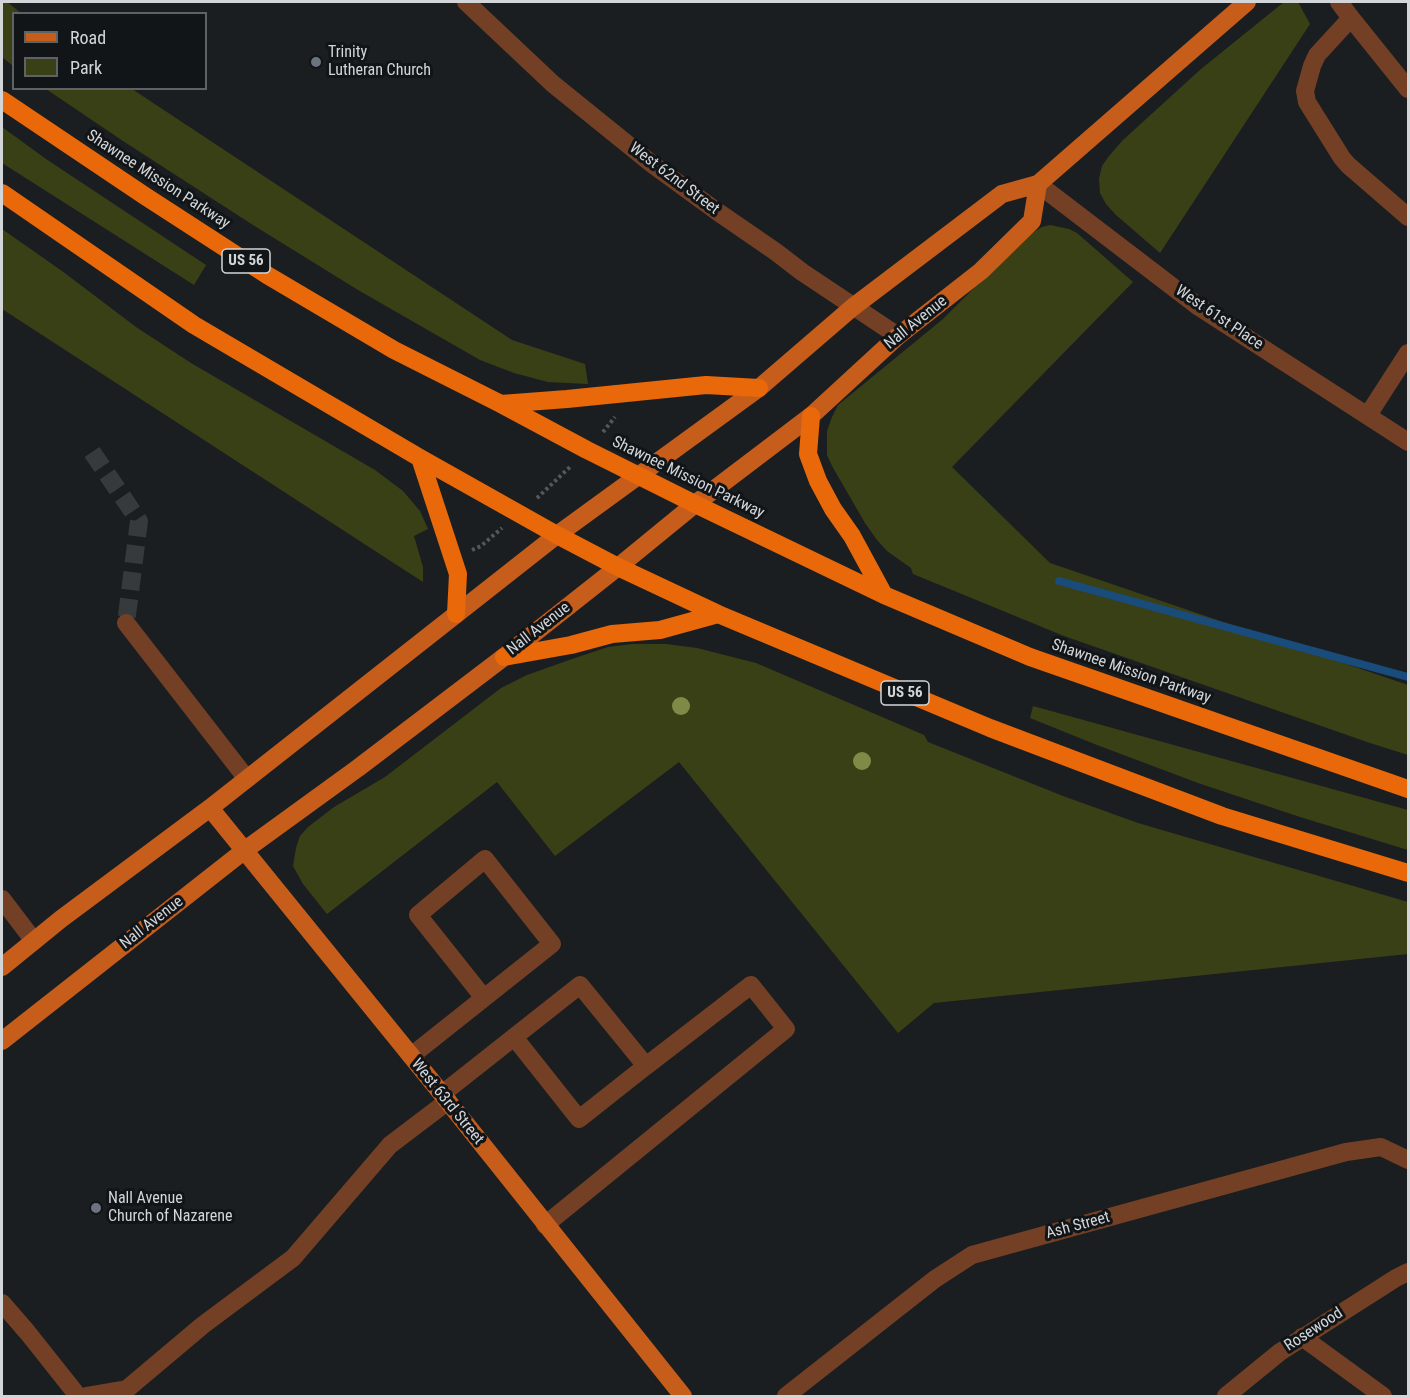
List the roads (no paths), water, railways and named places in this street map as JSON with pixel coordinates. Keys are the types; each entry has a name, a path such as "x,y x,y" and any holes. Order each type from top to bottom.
{"highway":[{"name":"Shawnee Mission Parkway","path":"2,100 267,275 394,350 695,504 884,595 1030,657 1408,789"},
{"name":"US 56","path":"2,193 194,325 420,458 618,567 718,614 935,706 1093,768 1222,816 1408,873"},
{"path":"501,404 706,385 759,388"},
{"path":"811,416 808,454 818,481 832,509 852,536 884,595"},
{"path":"420,458 458,574 456,614"},
{"path":"504,657 571,645 612,634 660,630 718,614"}],"main road":[{"path":"2,967 61,919 210,808 557,535 759,388 853,307 1002,194 1038,184 1247,2"},
{"name":"Nall Avenue","path":"2,1041 245,850 504,657 695,504 811,416 898,336 981,271 1032,221 1038,184"},
{"name":"West 63rd Street","path":"210,808 683,1396"}],"street":[{"name":"West 62nd Street","path":"466,2 554,84 652,164 853,307 898,336"},
{"path":"1339,2 1408,89"},
{"path":"1351,18 1317,55 1305,91 1307,102 1348,165 1408,217"},
{"name":"West 61st Place","path":"1038,184 1199,307 1408,441"},
{"path":"1368,415 1408,353"},
{"path":"126,623 247,779"},
{"path":"411,1056 552,944 485,859 418,915 484,998"},
{"path":"2,899 34,941"},
{"path":"86,1396 127,1389 203,1325 293,1258 390,1145 514,1037 580,985 646,1066"},
{"path":"514,1037 579,1119 751,985 786,1029 545,1224"},
{"name":"Ash Street","path":"786,1396 935,1279 972,1255 1346,1152 1381,1147 1408,1160"},
{"name":"Rosewood","path":"1226,1396 1280,1352 1408,1272"},
{"path":"2,1303 78,1396"},
{"path":"1302,1338 1383,1396"}],"waterway":[{"path":"1059,581 1408,677"}],"tunnel":[{"path":"92,452 139,521 126,623"}],"place":[{"name":"Trinity Lutheran Church","path":"316,62"},
{"name":"Nall Avenue Church of Nazarene","path":"96,1208"}]}
